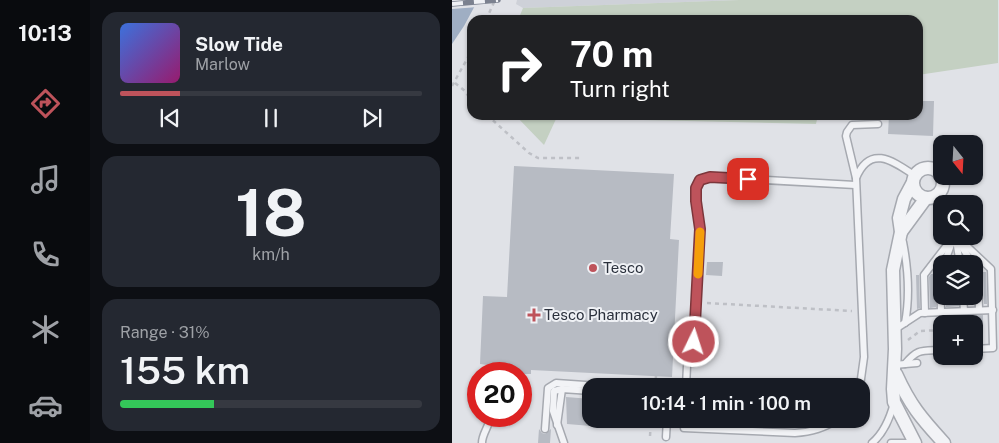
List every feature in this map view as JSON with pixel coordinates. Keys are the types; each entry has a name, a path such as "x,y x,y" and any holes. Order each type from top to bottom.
{"street":[{"path":"938,195 943,181 939,172 926,168 917,171 904,200 899,218 901,232 894,270 894,330 898,367 911,405 944,443"},
{"path":"913,180 916,194 933,198"},
{"path":"901,232 933,202"},
{"path":"898,367 893,389 894,402 915,443"}],"lane":[{"path":"861,378 864,357 856,181 846,136 852,125 878,124"},
{"path":"856,181 865,163 877,158 888,159 913,180"},
{"path":"686,378 687,366 695,332 700,229 696,188 700,180 710,177 856,181"},
{"path":"901,232 905,256 908,309 906,323"},
{"path":"925,313 924,275 948,245"},
{"path":"965,245 991,269 993,351 983,350"},
{"path":"941,305 941,312"},
{"path":"964,305 964,311"},
{"path":"979,305 979,310"},
{"path":"894,330 920,313 993,310"},
{"path":"898,367 920,351 933,350"},
{"path":"898,367 917,363"},
{"path":"545,429 548,388 556,383 582,385"},
{"path":"564,443 553,412 554,391 562,389 582,390"},
{"path":"875,441 888,422 894,402"},
{"path":"482,443 482,436 487,427"},
{"path":"666,428 666,437"},
{"path":"684,428 795,433 823,428"},
{"path":"891,443 909,443"}],"path":[{"path":"488,15 495,0"},
{"path":"452,86 467,59"},
{"path":"455,82 467,94"},
{"path":"493,120 529,153 538,158 583,158"},
{"path":"703,302 856,311"},
{"path":"906,343 920,331 933,330"},
{"path":"650,436 651,428"}],"shaded area":[{"path":"517,0 739,0 523,8 516,4"}],"green space":[{"path":"739,0 998,0 998,63 923,74 923,15 520,15 523,8"},
{"path":"520,120 556,120 544,145"},
{"path":"642,120 817,120 816,124"}],"water":[{"path":"452,0 478,0 470,15 467,15 467,20 452,44"}],"pier":[{"path":"452,0 480,0 478,7 452,9"}],"building":[{"path":"923,101 934,101 933,136 888,134 889,120 923,120"},
{"name":"Tesco","path":"514,166 674,174 670,239 679,240 672,377 532,370 532,362 480,362 483,296 507,297"},
{"path":"707,262 723,262 722,276 706,275"},
{"path":"983,272 986,272 987,304 984,304"},
{"path":"933,274 933,305 936,305 936,307 930,308 929,277"},
{"path":"916,275 919,275 920,308 917,309"},
{"path":"946,305 959,305 959,306 946,307"},
{"path":"566,397 582,398 582,425 567,424"},
{"path":"539,429 545,434 551,429 550,443 538,443"}],"railway":[{"path":"452,4 498,0"}],"slow traffic":[{"path":"698,274 700,232"}],"place":[{"name":"Tesco","path":"593,268"},
{"name":"Tesco Pharmacy","path":"534,315"}],"route":[{"path":"694,342 700,229 696,188 700,180 710,177 748,179"}]}
